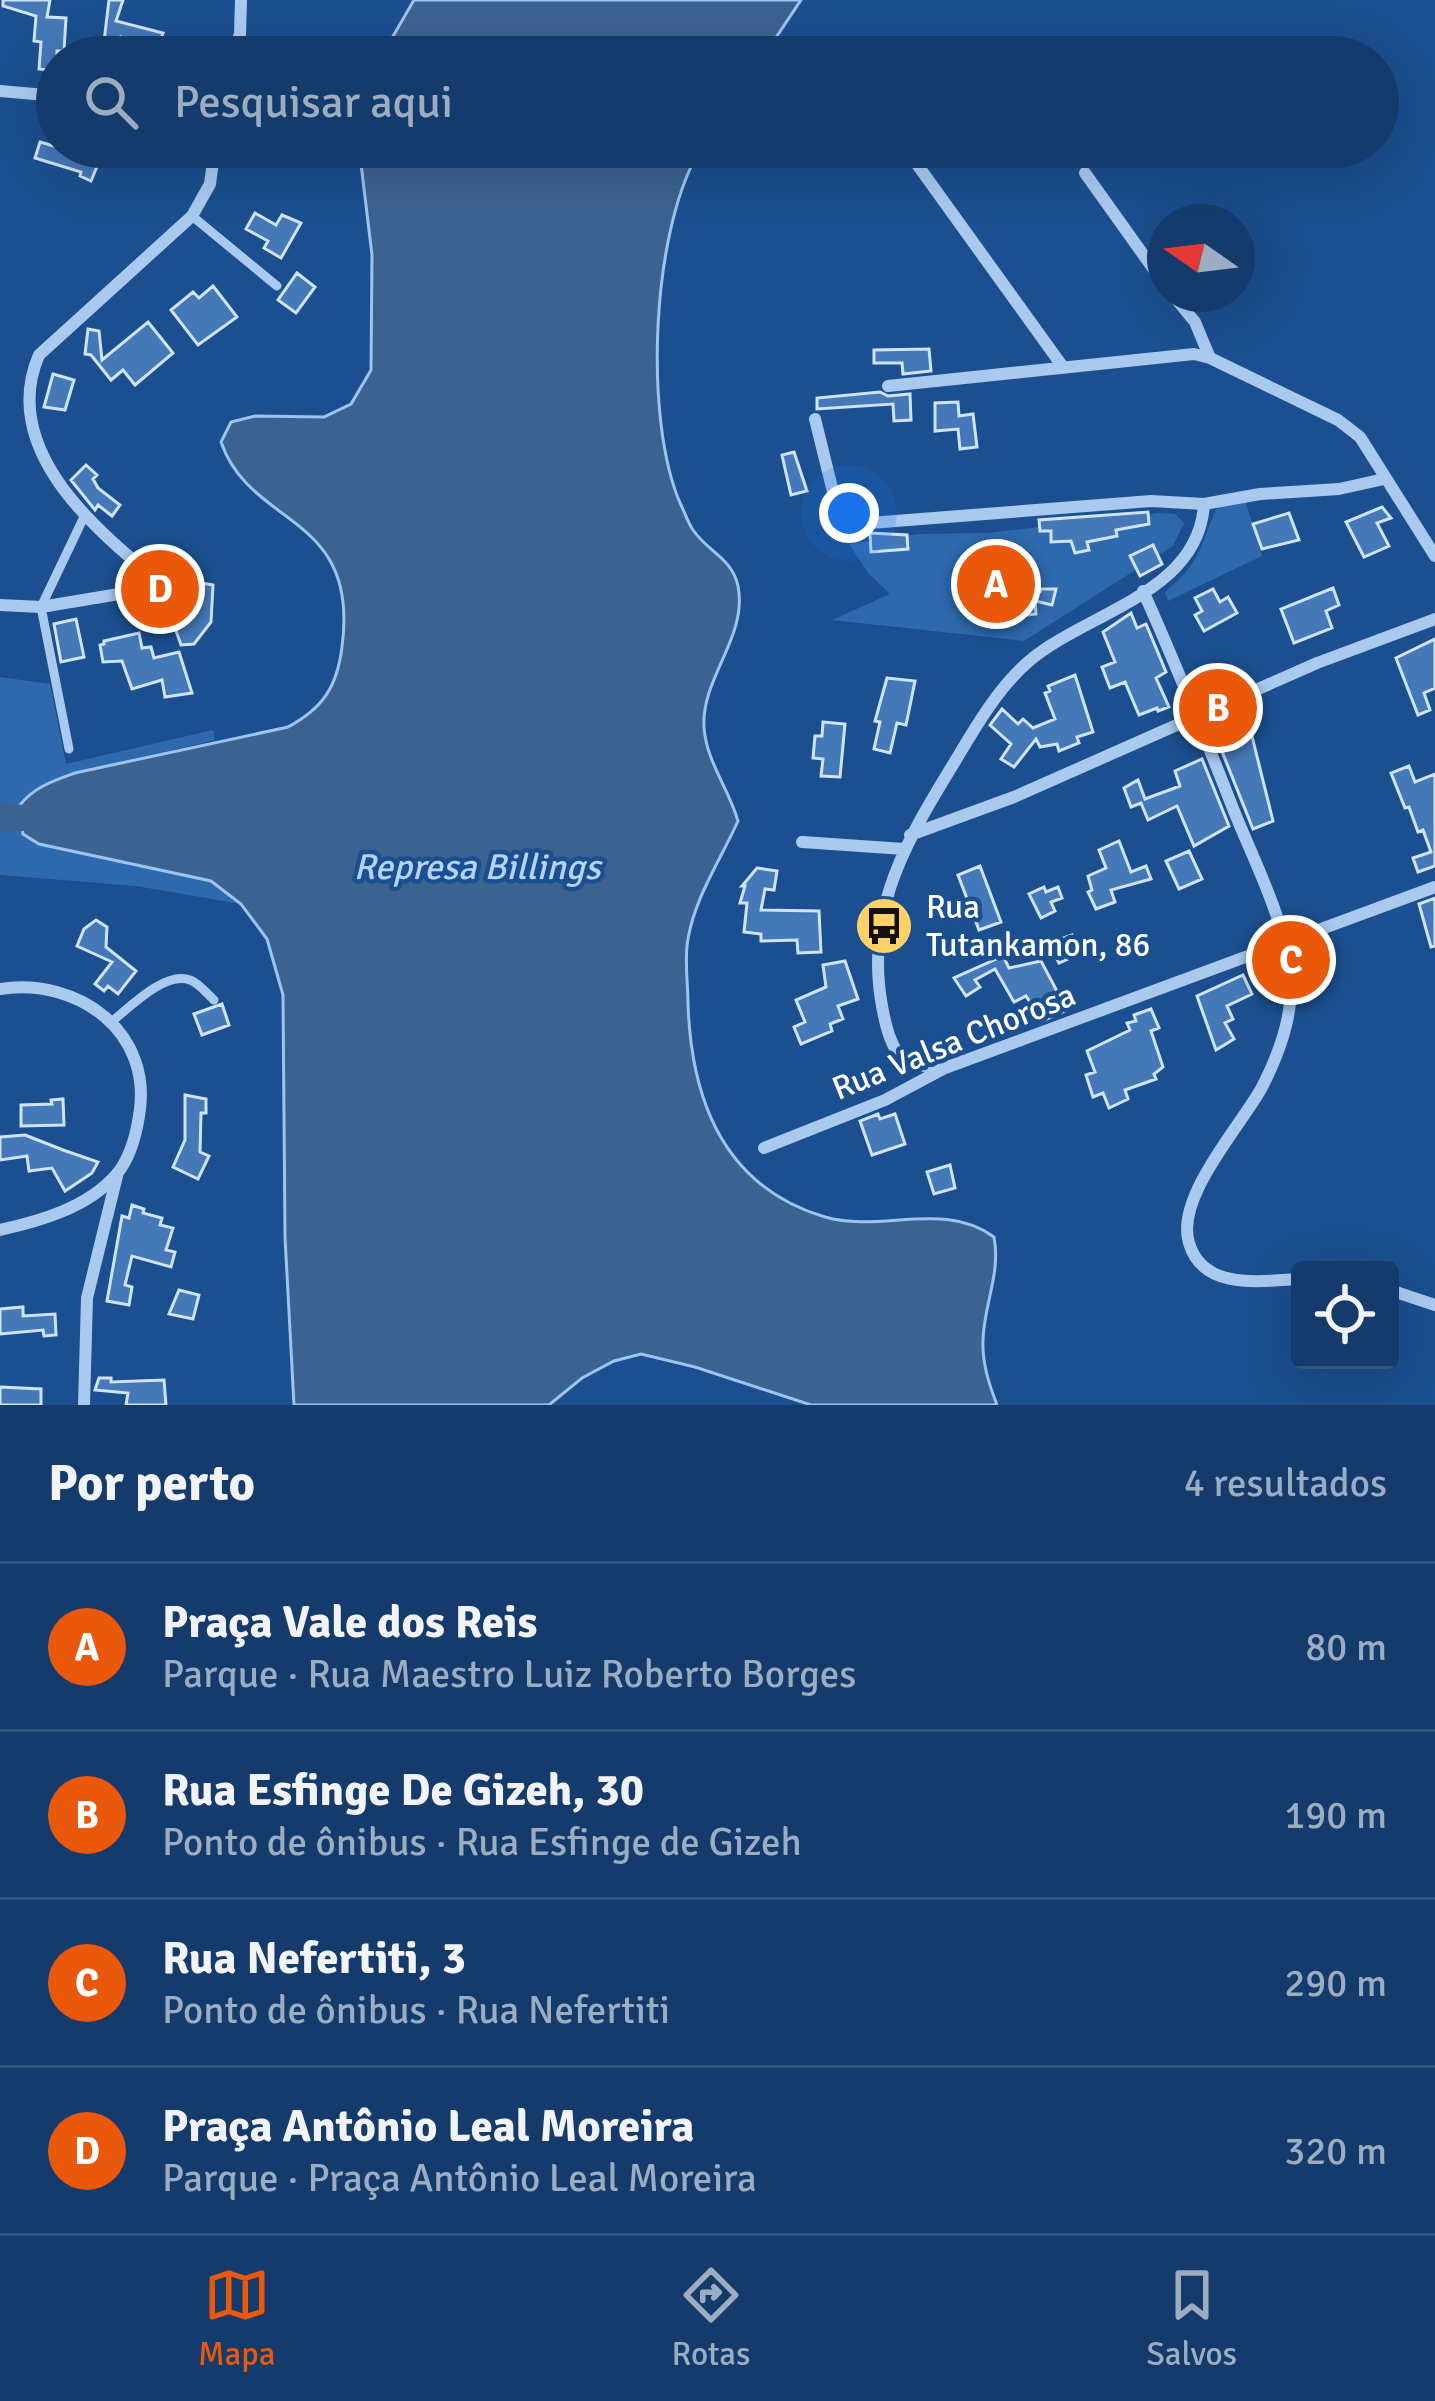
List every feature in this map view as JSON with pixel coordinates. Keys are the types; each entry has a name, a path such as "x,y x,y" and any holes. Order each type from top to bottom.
{"street":[{"path":"240,36 241,0"},
{"path":"0,91 36,94"},
{"path":"150,574 45,480 26,447 21,415 27,374 39,355 192,216 210,184 212,168"},
{"path":"920,168 1063,367"},
{"path":"1085,173 1147,259"},
{"path":"1187,312 1210,358"},
{"path":"888,386 1195,354 1210,358 1338,420 1360,437 1435,556"},
{"path":"815,419 837,508 853,521 894,523 1151,501 1204,504 1260,494 1339,489 1384,479"},
{"path":"945,1068 907,1064 893,1048 884,1016 876,951 887,895 907,842 966,742 1028,662 1176,569 1192,552 1203,523 1204,504"},
{"path":"161,571 178,585 169,604 157,606 147,601 143,590 150,574 161,571"},
{"path":"0,605 41,608 143,590"},
{"path":"1143,591 1283,944 1291,1000 1259,1092 1196,1193 1186,1230 1198,1261 1210,1272 1228,1280 1291,1279"},
{"path":"802,842 907,842 1317,663 1435,619"},
{"name":"Rua Valsa Chorosa","path":"764,1148 885,1100 945,1068 1435,886"},
{"path":"0,988 38,987 82,1001 130,1046 142,1079 138,1123 118,1174 87,1298 84,1405"},
{"path":"0,1230 68,1209 118,1174"},
{"path":"1399,1293 1435,1305"}],"lane":[{"path":"192,216 277,286"},
{"path":"69,749 41,608 83,518"},
{"path":"110,1023 178,979 193,980 214,1000"}],"shaded area":[{"path":"1241,499 1262,556 1168,601 1165,592 1192,563 1216,509"},
{"path":"1175,514 1184,523 1173,546 1024,641 832,620 890,594 868,573 849,544"},
{"path":"0,677 50,684 66,764 213,730 215,740 45,784 39,844 211,881 241,904 136,886 0,875"}],"water":[{"path":"414,0 801,0 777,36 393,36"},
{"name":"Represa Billings","path":"362,168 692,168 672,224 663,272 657,375 661,425 681,505 699,538 731,569 739,605 705,709 709,752 738,821 702,893 688,939 688,1003 696,1073 720,1135 738,1162 761,1185 790,1203 846,1221 954,1221 994,1237 983,1349 997,1405 811,1405 641,1354 614,1361 582,1378 549,1405 294,1405 285,1237 283,995 267,939 241,904 211,881 39,844 23,834 19,806 38,789 75,773 288,727 319,704 332,685 342,647 343,603 335,570 300,526 255,492 221,442 231,422 255,416 324,417 351,404 371,370 372,255"}],"building":[{"path":"3,0 50,0 47,17 66,18 65,36 36,36 34,41 36,16 3,6"},
{"path":"109,0 123,0 116,21 163,33 162,36 105,36"},
{"path":"68,168 96,168 91,181 80,176 81,172"},
{"path":"255,213 276,225 282,215 301,223 281,258 264,248 268,241 246,229"},
{"path":"297,273 315,287 296,313 278,300"},
{"path":"213,286 237,317 198,345 171,310 193,292 199,298"},
{"path":"148,322 173,353 135,385 123,370 111,380 85,354 88,329 99,331 102,360"},
{"path":"929,349 931,371 903,374 902,363 874,363 874,350"},
{"path":"53,374 74,380 65,410 44,407"},
{"path":"910,394 911,420 894,421 893,404 817,409 817,398"},
{"path":"958,402 959,416 973,414 977,447 960,449 958,429 935,431 935,403"},
{"path":"794,452 807,491 791,495 782,455"},
{"path":"86,465 97,475 93,479 98,488 120,505 112,516 98,505 95,510 71,480"},
{"path":"1382,507 1391,518 1377,523 1389,546 1364,557 1346,522"},
{"path":"1148,512 1149,524 1116,530 1117,536 1087,542 1089,550 1075,553 1071,541 1051,542 1051,531 1040,531 1039,520"},
{"path":"1289,513 1299,540 1262,549 1253,524"},
{"path":"870,533 907,535 908,549 871,552"},
{"path":"1153,545 1162,564 1140,576 1130,556"},
{"path":"191,581 213,585 211,622 194,644 181,645 174,625 183,623 188,614"},
{"path":"1333,588 1339,605 1326,611 1332,628 1294,643 1281,609"},
{"path":"1056,589 1052,605 1035,601 1036,614 1018,616 1015,595"},
{"path":"1213,589 1220,602 1228,597 1237,613 1204,631 1195,615 1202,611 1195,598"},
{"path":"1131,613 1137,628 1146,624 1166,672 1156,678 1169,707 1139,715 1125,682 1110,688 1102,667 1115,662 1103,632"},
{"path":"76,619 84,657 61,662 54,624"},
{"path":"139,633 142,648 151,647 154,658 179,652 192,693 165,697 162,680 132,689 122,661 103,662 100,645 104,641"},
{"path":"1435,639 1435,688 1424,693 1430,710 1418,715 1396,658"},
{"path":"1075,675 1093,732 1059,751 1057,744 1040,747 1036,739 1014,767 1001,759 1011,744 990,725 1002,709 1018,724 1023,719 1033,728 1055,719 1045,693 1050,691 1048,686"},
{"path":"887,678 915,681 906,725 897,723 890,753 874,749 880,722 875,721"},
{"path":"1246,712 1273,821 1253,829 1221,749 1229,746 1220,721"},
{"path":"823,722 845,724 840,777 821,776 823,759 813,758 815,736 822,736"},
{"path":"1202,759 1229,826 1194,846 1177,806 1148,820 1141,803 1131,807 1124,788 1138,780 1145,799 1180,786 1175,771"},
{"path":"1409,766 1415,782 1435,774 1435,866 1418,872 1413,858 1431,852 1391,773"},
{"path":"1119,841 1131,872 1146,866 1151,879 1111,890 1115,902 1096,909 1088,892 1092,890 1088,876 1106,868 1099,850"},
{"path":"1189,851 1202,879 1179,889 1166,861"},
{"path":"980,866 1001,922 979,930 958,875"},
{"path":"757,868 777,871 774,890 765,889 761,910 819,911 821,952 798,953 797,940 761,941 761,934 744,932 747,903 740,903 742,886"},
{"path":"1044,887 1046,892 1058,887 1062,898 1051,902 1055,911 1041,918 1029,894"},
{"path":"1435,898 1435,946 1431,947 1419,904"},
{"path":"96,920 107,927 106,947 136,971 118,994 95,984 112,962 77,946 84,929"},
{"path":"1072,935 1077,955 1059,963 1049,943"},
{"path":"1003,956 1009,968 1041,961 1067,1010 1042,1021 1026,996 1014,1002 995,969 975,980 980,987 966,996 954,978"},
{"path":"845,961 858,999 838,1006 843,1019 830,1024 832,1031 801,1044 794,1027 805,1022 796,1000 826,987 823,965"},
{"path":"1243,975 1252,994 1227,1006 1233,1019 1225,1023 1234,1039 1216,1050 1197,996"},
{"path":"222,1004 229,1025 202,1035 194,1014"},
{"path":"1151,1009 1159,1028 1151,1031 1163,1067 1154,1074 1156,1079 1125,1090 1128,1099 1109,1108 1103,1093 1093,1097 1086,1075 1095,1072 1087,1051 1130,1030 1127,1023 1136,1021 1134,1015"},
{"path":"185,1095 206,1099 200,1152 209,1156 198,1179 173,1167 185,1140"},
{"path":"63,1099 64,1125 21,1126 21,1105"},
{"path":"878,1114 880,1119 895,1114 905,1144 872,1155 860,1121"},
{"path":"25,1135 98,1162 92,1173 65,1191 52,1168 29,1171 27,1156 0,1160 0,1137"},
{"path":"950,1165 955,1188 934,1194 927,1172"},
{"path":"132,1205 162,1218 160,1225 173,1228 166,1250 175,1252 171,1267 132,1256 125,1285 132,1287 129,1305 107,1301 122,1216 129,1218"},
{"path":"179,1290 199,1295 193,1319 169,1314"},
{"path":"23,1307 23,1316 55,1314 56,1335 44,1336 43,1330 0,1334 0,1309"},
{"path":"99,1378 111,1378 111,1382 164,1380 166,1405 126,1405 128,1393 95,1390"},
{"path":"0,1387 41,1389 41,1405 0,1405"}],"waterway":[{"path":"0,817 19,818"}],"place":[{"name":"Praça Vale dos Reis","path":"996,584"},
{"name":"Praça Antônio Leal Moreira","path":"160,589"},
{"name":"Rua Esfinge De Gizeh, 30","path":"1218,708"},
{"name":"Rua Tutankamon, 86","path":"884,926"},
{"name":"Rua Nefertiti, 3","path":"1291,960"}]}
